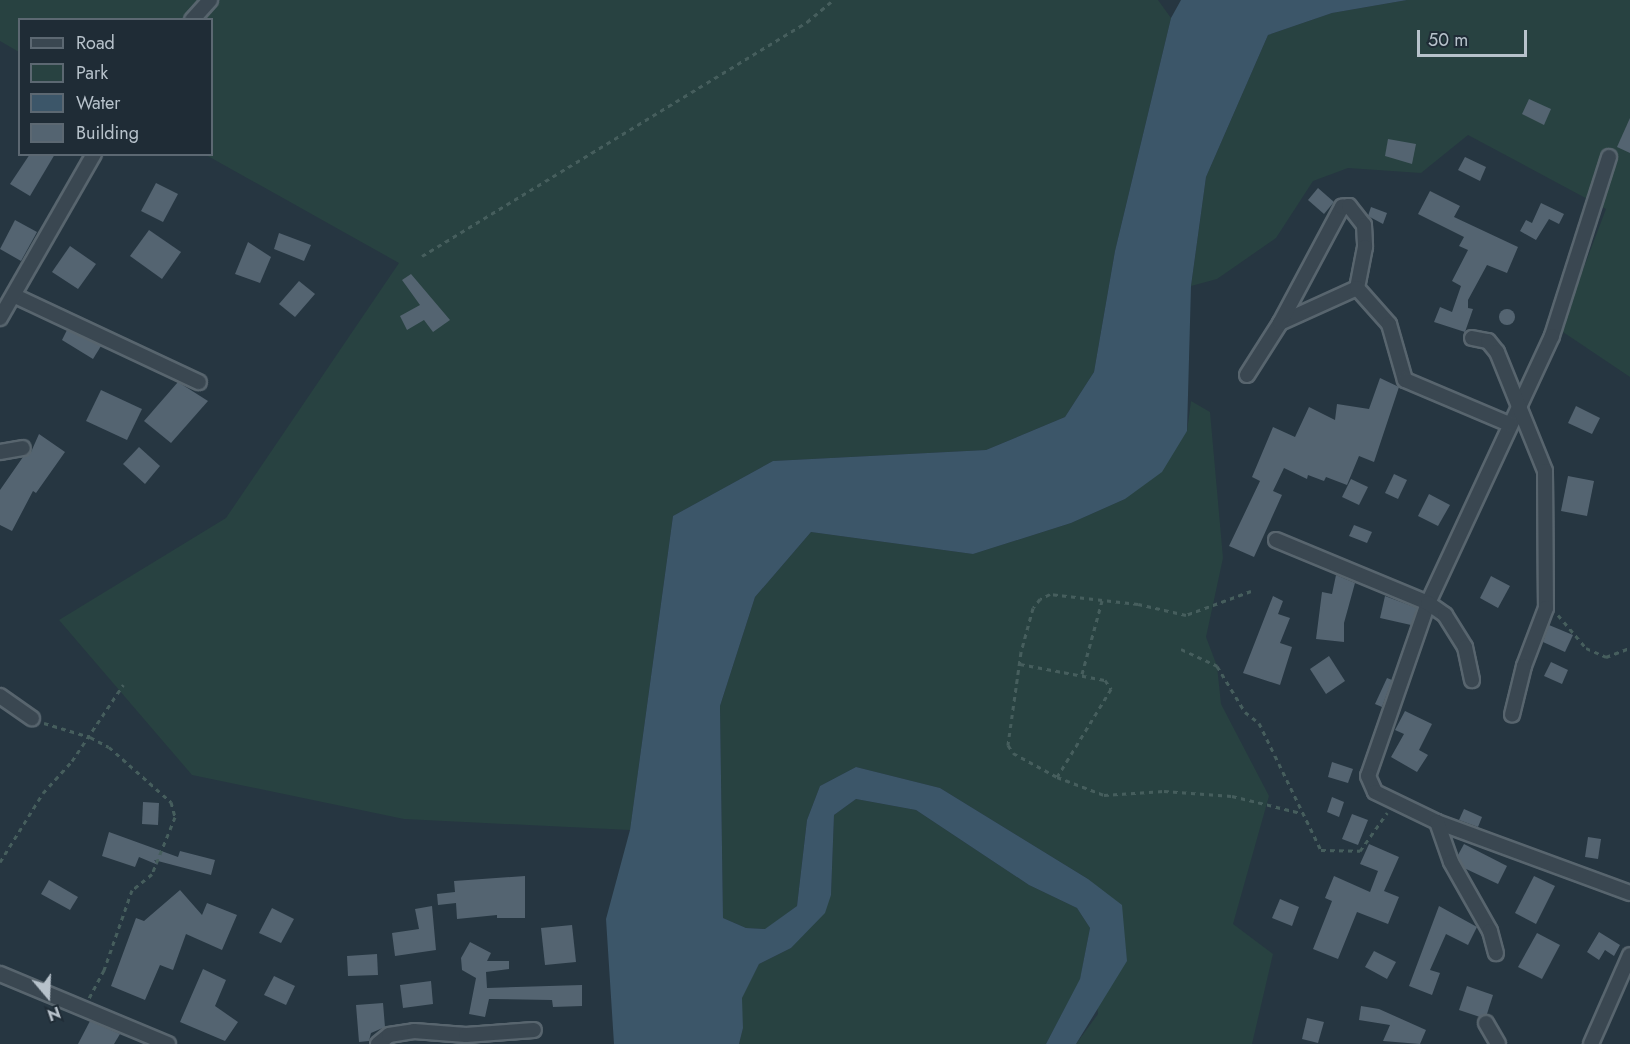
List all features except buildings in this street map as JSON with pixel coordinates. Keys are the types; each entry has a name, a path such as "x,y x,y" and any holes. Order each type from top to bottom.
{"street":[{"path":"194,18 210,0"},
{"path":"0,318 15,296 93,156"},
{"path":"1609,156 1552,336 1517,405 1428,603 1368,776 1375,792 1437,822 1630,893"},
{"path":"1247,375 1280,323 1342,207 1354,210 1364,225 1365,247 1357,288"},
{"path":"1357,288 1389,324 1405,380 1509,424"},
{"path":"1280,323 1357,288"},
{"path":"15,296 199,382"},
{"path":"1472,338 1488,341 1497,352 1545,471 1546,608 1524,666 1512,715"},
{"path":"0,452 23,448"},
{"path":"1276,540 1428,603 1444,615 1465,647 1472,680"},
{"path":"0,696 32,718"},
{"path":"1437,822 1451,862 1490,932 1496,953"},
{"path":"1591,1044 1630,955"},
{"path":"0,974 168,1044"},
{"path":"1486,1023 1498,1044"},
{"path":"378,1044 389,1035 414,1031 466,1035 534,1030"}],"path":[{"path":"422,256 807,22 833,0"},
{"path":"1251,591 1186,615 1050,594 1040,599 1033,608 1020,664 1008,745 1013,753 1057,777 1104,795 1164,791 1232,796 1301,813"},
{"path":"1082,675 1102,601"},
{"path":"1546,608 1568,623 1586,648 1606,657 1630,648"},
{"path":"1181,649 1217,666 1245,712 1259,723 1321,850 1360,851 1395,802"},
{"path":"1020,664 1105,681 1111,689 1109,696 1057,777"},
{"path":"0,862 43,793 90,737 123,685"},
{"path":"32,718 90,737 109,747 171,802 175,817 152,874 132,890 104,970 82,1010"}],"green space":[{"path":"0,0 1158,0 1171,18 1115,251 1094,372 1065,417 986,450 773,461 673,516 630,830 404,819 192,775 59,620 226,518 399,263 208,156 213,156 213,18 18,18 18,51 0,41"},
{"path":"1407,0 1630,0 1630,377 1560,330 1606,209 1468,135 1421,173 1348,168 1313,181 1276,238 1217,279 1191,286 1206,177 1268,35 1332,13"},
{"path":"1191,401 1210,412 1223,558 1206,637 1217,666 1221,704 1269,796 1233,924 1273,954 1252,1044 1076,1044 1098,1014 1088,879 940,788 856,767 820,786 807,820 797,906 766,929 746,928 723,918 720,706 755,597 811,532 973,554 1071,523 1125,499 1187,431"},
{"path":"856,799 916,810 1029,885 1077,908 1090,928 1080,980 1046,1044 739,1044 743,1028 741,998 759,964 791,948 831,895 834,815"}],"water":[{"path":"1181,0 1407,0 1332,13 1268,35 1206,177 1191,286 1187,431 1162,472 1125,499 1071,523 973,554 811,532 755,597 720,706 723,918 746,928 765,929 797,906 807,820 820,786 856,767 940,788 1088,879 1122,905 1127,961 1076,1044 1046,1044 1080,979 1090,928 1077,908 1029,885 916,810 856,799 834,815 831,895 825,913 791,948 759,964 742,998 743,1028 739,1044 614,1044 606,919 630,830 673,516 773,461 986,450 1065,417 1094,372 1115,251 1171,18"}]}
